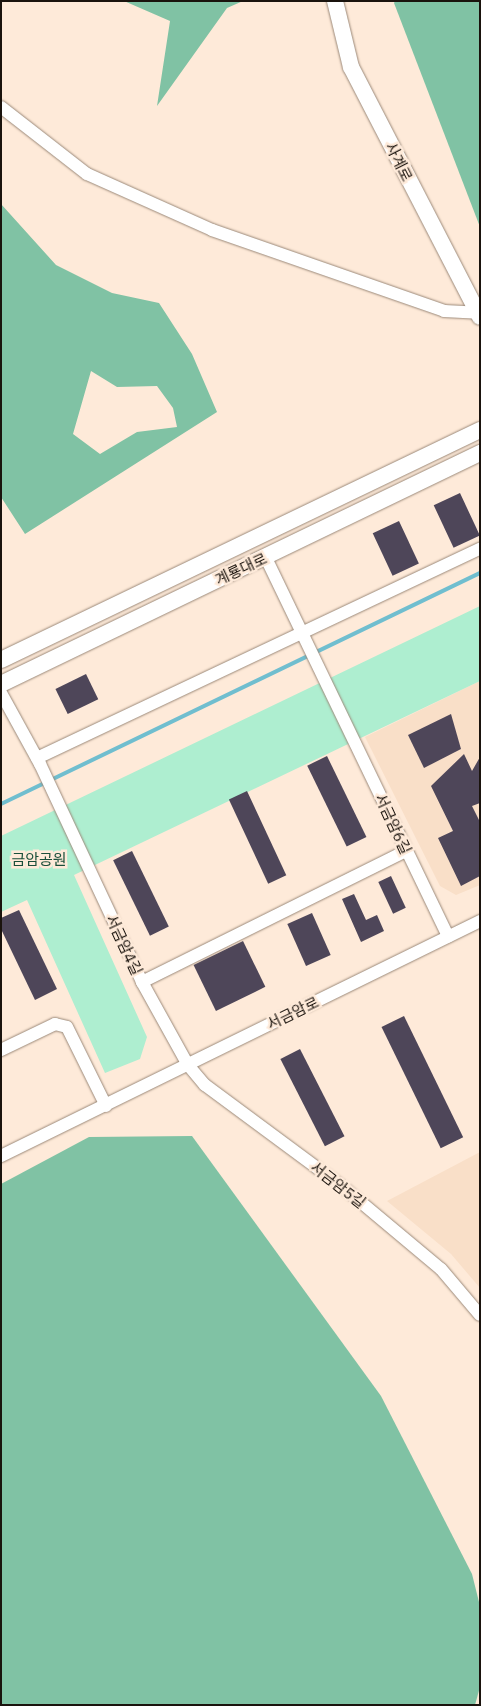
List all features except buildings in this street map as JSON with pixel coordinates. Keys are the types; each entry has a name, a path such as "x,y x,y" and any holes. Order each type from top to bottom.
{"main road":[{"name":"사계로","path":"335,1 351,67 479,315"},
{"name":"계룡대로","path":"1,660 480,430"},
{"name":"계룡대로","path":"1,684 266,558 480,453"}],"street":[{"path":"1,107 87,174 212,230 444,311 479,315"},
{"path":"1,693 38,761 480,549"},
{"path":"266,558 302,634"},
{"name":"서금암6길","path":"302,634 448,937"},
{"name":"서금암4길","path":"38,761 142,982 188,1065"},
{"path":"142,982 406,851"},
{"name":"서금암로","path":"1,1156 480,921"},
{"path":"1,1050 55,1024 67,1027 106,1106"},
{"name":"서금암5길","path":"188,1065 205,1085 344,1188 440,1268 480,1316"}],"shaded area":[{"path":"480,681 480,885 456,895 440,886 365,737"},
{"path":"480,1152 480,1288 451,1254 387,1201"}],"green space":[{"path":"124,1 243,1 227,8 157,106 170,21"},
{"path":"395,1 480,1 480,227 394,3"},
{"path":"1,204 56,265 112,293 159,303 192,354 217,412 25,534 1,497","holes":["91,371 117,387 157,386 173,408 177,427 137,432 100,454 73,434"]},
{"name":"금암공원","path":"480,606 480,681 74,875 147,1037 140,1059 105,1073 27,900 1,912 1,836"},
{"path":"192,1136 381,1396 472,1574 480,1606 480,1687 475,1705 1,1705 1,1184 89,1137"}],"waterway":[{"path":"1,804 480,573"}]}
